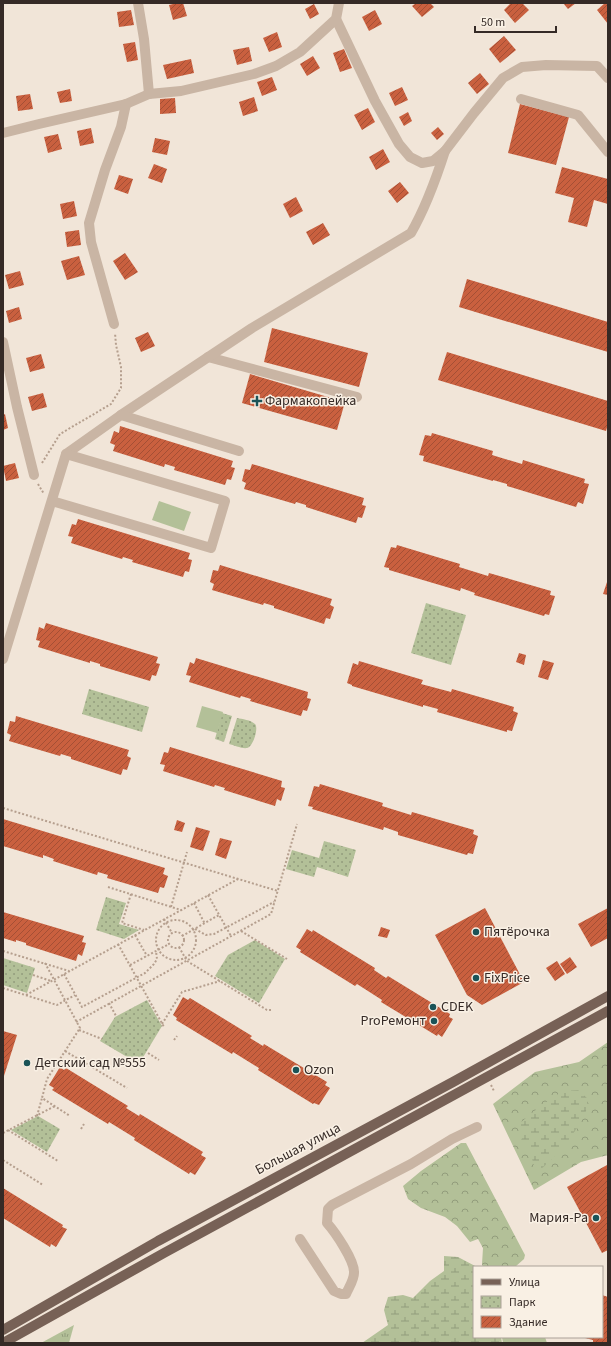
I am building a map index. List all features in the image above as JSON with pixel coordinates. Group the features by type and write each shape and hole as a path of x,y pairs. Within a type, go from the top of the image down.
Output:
{"main road":[{"name":"Большая улица","path":"3,1330 158,1241 453,1082 608,996"},
{"name":"Большая улица","path":"3,1343 171,1249 608,1011"}],"street":[{"path":"138,3 144,40 149,94"},
{"path":"3,133 126,104 149,94 181,91 254,74 276,66 300,52 336,19 340,3"},
{"path":"336,19 375,101 399,144 410,157 422,163 433,161 445,151 503,78 522,67 546,65 597,66 608,78"},
{"path":"521,99 578,115 608,152"},
{"path":"114,324 91,242 89,223 105,170 121,127 126,104"},
{"path":"3,659 66,454 121,415 252,328 411,234 421,216 433,188 445,151"},
{"path":"3,342 34,475"},
{"path":"208,357 357,397"},
{"path":"121,415 239,451"},
{"path":"52,501 211,548 215,535 225,501 66,454"},
{"path":"453,1082 459,1093"},
{"path":"300,1239 334,1290 341,1294 346,1294 354,1272 350,1258 327,1223 328,1209 332,1205 411,1164 452,1139 477,1127"}],"path":[{"path":"52,501 42,491 34,475 60,434 112,404 122,388 121,367 116,345 114,324"},
{"path":"3,808 278,891"},
{"path":"76,1022 271,914 298,824"},
{"path":"171,907 187,852"},
{"path":"26,995 238,879"},
{"path":"108,887 181,910"},
{"path":"131,894 122,923 144,930"},
{"path":"208,895 231,936"},
{"path":"64,974 82,1007 145,973 154,964 157,959 156,936 166,922 171,920 182,921 194,930 210,935 274,902"},
{"path":"194,903 205,924"},
{"path":"182,936 220,916"},
{"path":"164,919 172,933"},
{"path":"157,950 164,956 174,960 185,957 190,954 195,944 196,938 194,930"},
{"path":"241,930 287,959"},
{"path":"172,933 178,933 182,936"},
{"path":"172,933 168,938 169,943 173,947 179,947"},
{"path":"135,935 147,956"},
{"path":"179,947 183,941 182,936"},
{"path":"130,965 169,943"},
{"path":"118,944 164,1028"},
{"path":"179,947 187,961 267,1010 271,1010"},
{"path":"3,951 69,971"},
{"path":"36,1116 48,1079 80,1028 52,980 45,963"},
{"path":"33,976 52,980"},
{"path":"162,1024 182,992 220,981"},
{"path":"3,988 57,1004 75,995"},
{"path":"109,1003 116,1016"},
{"path":"79,1030 102,1039"},
{"path":"174,1040 177,1036"},
{"path":"65,1051 126,1088"},
{"path":"148,1053 159,1060"},
{"path":"42,1098 70,1116"},
{"path":"3,1133 55,1106"},
{"path":"81,1129 84,1124"},
{"path":"8,1130 58,1161"},
{"path":"3,1160 43,1185"}],"green space":[{"path":"159,501 191,512 184,531 152,520"},
{"path":"426,603 466,615 451,665 411,653"},
{"path":"89,689 149,707 142,732 82,714"},
{"path":"202,706 223,712 217,733 196,727"},
{"path":"222,713 232,716 224,742 215,739"},
{"path":"237,718 251,722 256,726 256,733 253,741 247,748 229,744"},
{"path":"324,841 356,850 348,877 317,867 314,877 286,869 292,850 319,858"},
{"path":"106,897 126,903 119,924 139,930 124,939 96,930"},
{"path":"255,940 285,959 259,1003 215,976 228,955"},
{"path":"3,958 35,968 27,993 3,985"},
{"path":"147,1000 162,1026 139,1064 100,1041 115,1017"},
{"path":"608,1042 608,1155 581,1162 534,1190 493,1104 535,1072 579,1062"},
{"path":"578,1090 588,1099 586,1111 579,1125 560,1150 541,1169 534,1166 530,1151 522,1140 520,1123 543,1104 563,1091"},
{"path":"38,1116 60,1129 47,1152 11,1130"},
{"path":"461,1143 466,1143 525,1255 524,1259 516,1266 483,1266 483,1248 478,1239 470,1242 457,1226 445,1217 421,1208 408,1199 403,1186 421,1171"},
{"path":"444,1256 458,1257 475,1266 473,1266 473,1338 501,1338 502,1343 362,1343 388,1325 384,1310 388,1297 403,1295 413,1298 430,1281 444,1271"},
{"path":"74,1325 69,1343 41,1343"},
{"path":"502,1338 545,1338 547,1343 503,1343"}],"building":[{"path":"183,3 187,16 173,20 169,5"},
{"path":"416,3 430,3 434,7 422,17 412,6"},
{"path":"511,3 522,3 529,10 515,23 504,10"},
{"path":"563,3 576,3 568,9"},
{"path":"605,3 608,3 608,24 597,10"},
{"path":"314,4 319,14 310,19 305,9"},
{"path":"131,10 134,25 119,27 117,12"},
{"path":"375,10 382,24 369,31 362,17"},
{"path":"277,32 282,47 269,52 263,38"},
{"path":"504,36 516,50 500,63 489,49"},
{"path":"135,42 138,60 127,62 123,44"},
{"path":"249,47 252,61 237,65 233,50"},
{"path":"344,49 352,68 340,72 333,53"},
{"path":"313,56 320,68 307,76 300,64"},
{"path":"191,59 194,73 167,79 163,65"},
{"path":"480,73 489,84 477,94 468,83"},
{"path":"272,77 277,90 262,96 257,82"},
{"path":"402,87 408,100 395,106 389,93"},
{"path":"70,89 72,101 60,103 57,92"},
{"path":"30,94 33,109 18,111 16,96"},
{"path":"254,97 258,111 243,116 239,102"},
{"path":"175,98 176,113 160,114 160,99"},
{"path":"520,104 569,117 556,165 508,153"},
{"path":"368,108 375,122 362,130 354,115"},
{"path":"408,112 412,121 404,126 399,117"},
{"path":"438,127 444,134 437,140 431,133"},
{"path":"91,128 94,143 80,146 77,131"},
{"path":"58,134 62,149 48,153 44,137"},
{"path":"155,138 170,141 167,155 152,152"},
{"path":"383,149 390,162 376,170 369,157"},
{"path":"154,164 167,169 162,183 148,178"},
{"path":"562,167 608,179 608,204 594,200 587,227 568,222 574,198 555,193"},
{"path":"119,175 133,179 128,194 114,189"},
{"path":"400,182 409,193 397,203 388,191"},
{"path":"296,197 303,211 290,218 283,204"},
{"path":"74,201 77,216 63,219 60,204"},
{"path":"323,223 330,235 313,245 306,232"},
{"path":"79,230 81,245 67,247 65,232"},
{"path":"125,253 138,272 125,280 113,261"},
{"path":"79,256 85,275 67,280 61,261"},
{"path":"20,271 24,285 9,289 5,275"},
{"path":"467,279 608,322 608,352 459,307"},
{"path":"19,307 22,319 9,323 6,311"},
{"path":"272,328 368,353 359,387 264,362"},
{"path":"148,332 155,346 141,352 135,338"},
{"path":"447,352 608,401 608,424 606,431 438,380"},
{"path":"41,354 45,368 30,372 26,358"},
{"path":"250,374 345,402 337,430 242,403"},
{"path":"43,393 47,407 32,411 28,397"},
{"path":"5,414 8,428 3,430 3,415"},
{"path":"120,426 233,461 231,467 235,468 231,480 227,479 225,485 174,470 175,467 165,464 164,467 113,451 115,445 110,443 114,431 119,433"},
{"path":"432,433 493,451 492,455 522,464 523,460 585,479 584,483 589,484 583,504 578,502 576,507 507,486 507,484 423,461 424,456 419,455 425,435 431,436"},
{"path":"15,463 19,478 6,481 3,466"},
{"path":"252,464 364,498 362,505 366,506 362,518 358,517 356,523 306,507 306,505 296,502 295,504 244,489 246,483 242,481 245,469 250,470"},
{"path":"78,519 190,553 188,559 192,560 189,572 185,571 183,577 132,562 133,560 123,557 122,559 71,543 73,537 68,536 72,524 76,525"},
{"path":"397,545 460,564 459,567 488,576 489,573 551,591 550,595 555,596 549,615 545,614 544,616 474,595 475,593 461,588 460,591 389,570 389,568 384,567 391,547 396,548"},
{"path":"220,565 332,599 330,605 334,607 330,619 326,618 324,624 274,608 274,606 264,603 263,605 212,590 214,584 210,582 213,570 218,571"},
{"path":"608,579 608,595 603,594"},
{"path":"46,623 158,657 156,663 160,664 156,676 152,675 150,681 100,666 100,664 90,661 90,663 38,647 40,641 36,640 39,627 44,629"},
{"path":"519,653 526,655 524,665 516,662"},
{"path":"196,658 308,692 307,698 311,699 307,711 303,710 301,716 250,701 251,699 241,696 240,698 189,682 191,676 186,675 190,662 194,664"},
{"path":"543,660 554,663 548,680 538,677"},
{"path":"359,661 423,680 421,684 451,692 452,689 514,707 513,711 518,713 512,731 507,730 507,732 437,712 438,709 423,705 423,707 352,686 347,683 353,663 358,665"},
{"path":"16,716 129,750 127,756 131,758 127,770 123,769 121,775 71,759 71,757 61,754 60,756 9,741 11,735 7,733 10,721 15,722"},
{"path":"170,747 282,781 281,787 285,788 281,801 277,799 275,806 224,790 225,788 215,785 214,787 163,771 165,765 160,764 164,752 168,753"},
{"path":"320,784 383,803 382,806 411,815 412,812 474,830 473,834 478,836 473,854 468,853 467,855 398,835 398,832 384,827 383,830 312,809 313,807 308,806 314,786 319,787"},
{"path":"3,819 165,868 163,874 168,876 164,888 160,887 158,893 107,878 108,875 98,872 97,875 53,861 54,859 43,855 43,858 3,846"},
{"path":"177,820 185,823 182,832 174,830"},
{"path":"196,827 210,831 203,851 190,847"},
{"path":"220,838 232,841 226,859 215,855"},
{"path":"485,908 524,982 482,1005 467,995 435,935"},
{"path":"608,908 608,938 591,947 578,924"},
{"path":"3,912 84,936 82,942 86,943 82,956 78,954 76,961 26,945 26,943 3,938"},
{"path":"381,927 390,930 387,938 378,936"},
{"path":"307,929 312,932 313,930 375,968 374,970 386,978 388,976 450,1014 449,1017 453,1019 442,1037 438,1034 437,1036 381,1002 382,1000 357,984 355,986 300,952 301,950 296,947"},
{"path":"570,957 577,967 567,974 560,964"},
{"path":"557,961 565,974 555,981 546,968"},
{"path":"183,997 188,1000 190,998 252,1036 250,1038 263,1046 264,1044 327,1082 325,1085 330,1088 319,1105 313,1104 258,1070 259,1068 233,1052 232,1054 176,1020 177,1018 173,1015"},
{"path":"3,1031 17,1035 3,1079"},
{"path":"60,1067 64,1070 66,1068 128,1106 126,1108 139,1116 140,1114 203,1152 201,1155 206,1158 195,1175 190,1172 189,1174 134,1140 135,1138 109,1122 108,1124 52,1090 54,1088 49,1085"},
{"name":"Мария-Ра","path":"607,1165 608,1250 602,1253 567,1187"},
{"path":"3,1188 63,1225 62,1227 67,1229 56,1247 51,1244 50,1247 3,1218"},
{"path":"603,1295 608,1297 608,1343 597,1343 593,1342 593,1340 585,1338 603,1338"}],"place":[{"name":"Фармакопейка","path":"257,401"},
{"name":"Пятёрочка","path":"476,932"},
{"name":"FixPrice","path":"476,978"},
{"name":"CDEK","path":"433,1007"},
{"name":"ProРемонт","path":"434,1021"},
{"name":"Детский сад №555","path":"27,1063"},
{"name":"Ozon","path":"296,1070"},
{"name":"Мария-Ра","path":"596,1218"}]}
